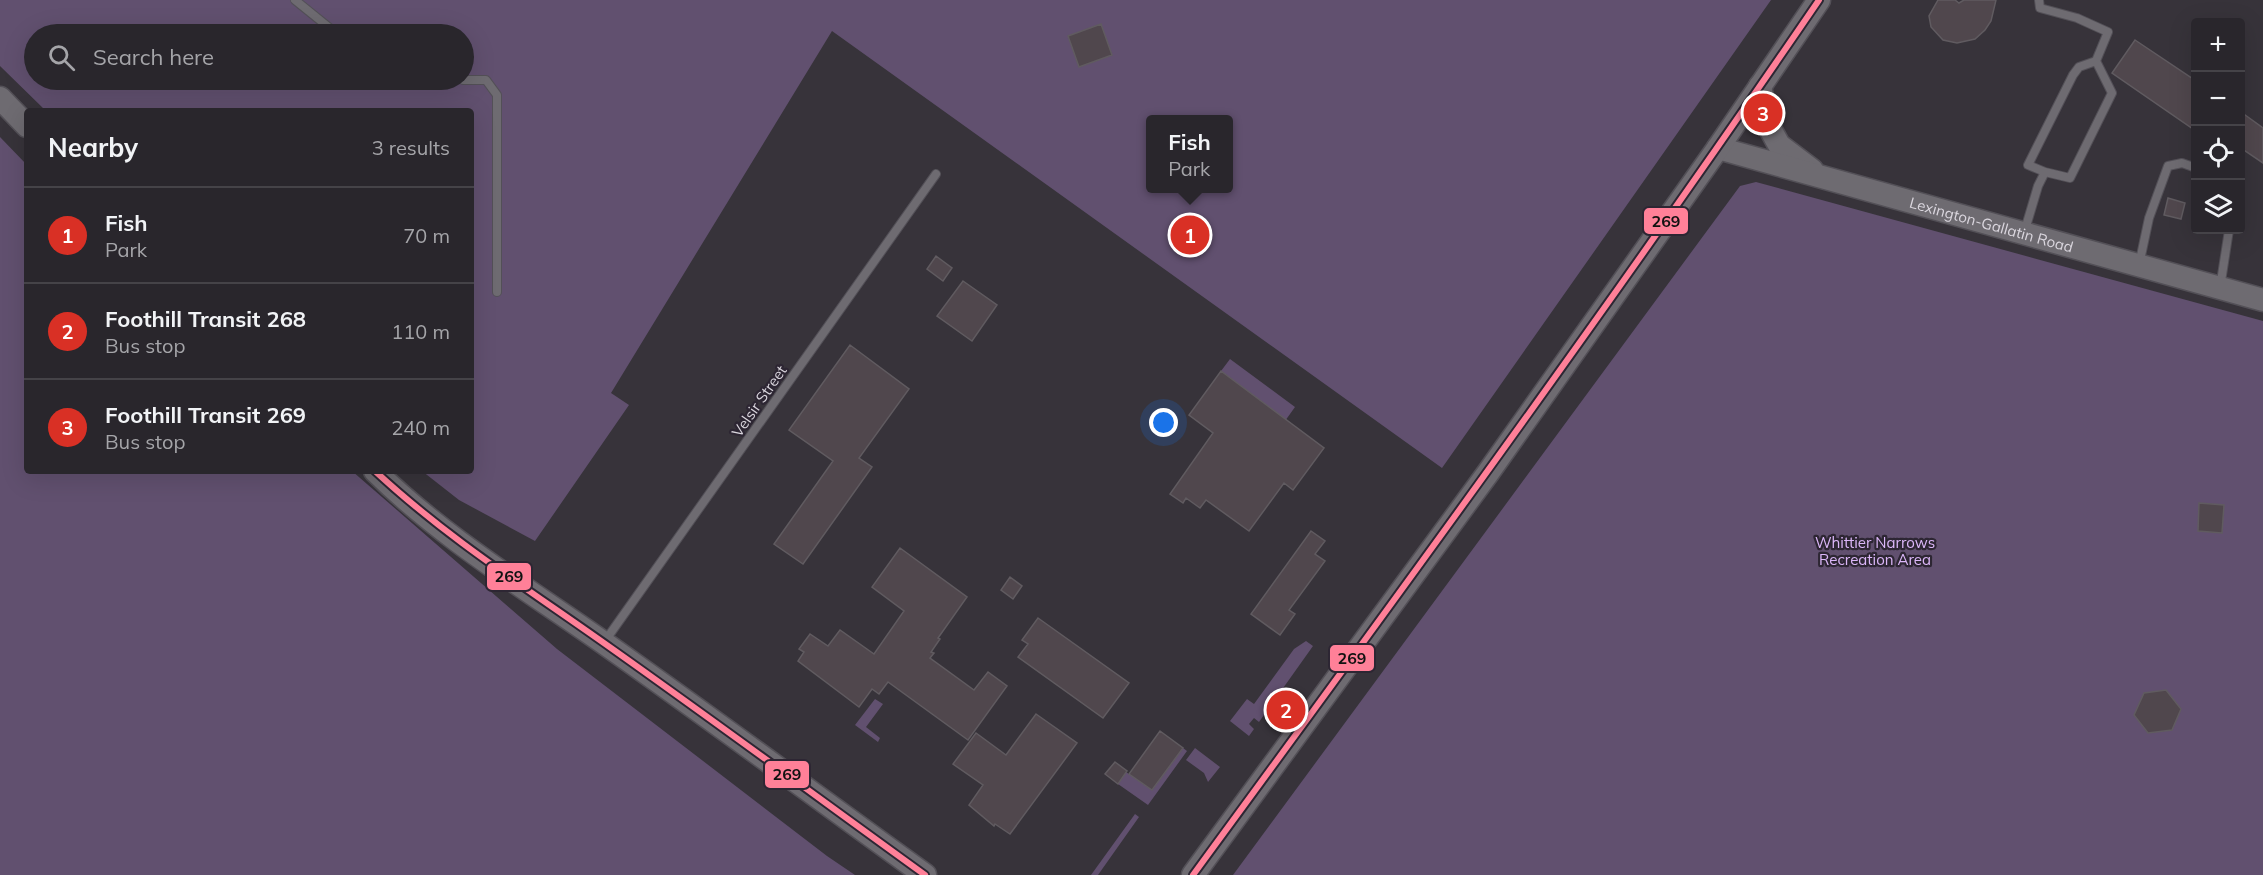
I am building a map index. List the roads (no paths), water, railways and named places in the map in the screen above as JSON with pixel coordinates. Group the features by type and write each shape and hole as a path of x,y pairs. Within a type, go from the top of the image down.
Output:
{"main road":[{"path":"1193,875 1481,483 1718,148 1819,0"},
{"path":"1760,86 1767,123 1779,145 1820,177"},
{"path":"0,99 24,123"},
{"name":"Lexington-Gallatin Road","path":"1718,148 2263,300"},
{"path":"378,474 451,536 604,643 925,875"}],"lane":[{"path":"296,0 325,24"},
{"path":"2039,0 2040,8 2077,18 2108,32 2096,61 2079,67 2073,75 2028,165 2044,172 2070,178 2112,93 2096,61"},
{"path":"474,80 486,80 497,95 497,292"},
{"path":"2139,266 2149,218 2168,166 2182,163 2191,166"},
{"path":"2024,234 2044,172"},
{"name":"Velsir Street","path":"604,643 936,174"},
{"path":"2220,289 2228,234"}],"place":[{"name":"Foothill Transit 269","path":"1763,113"},
{"name":"Fish","path":"1190,235"},
{"name":"Foothill Transit 268","path":"1286,710"}],"park label":[{"name":"Whittier Narrows Recreation Area","path":"1875,550"}]}
